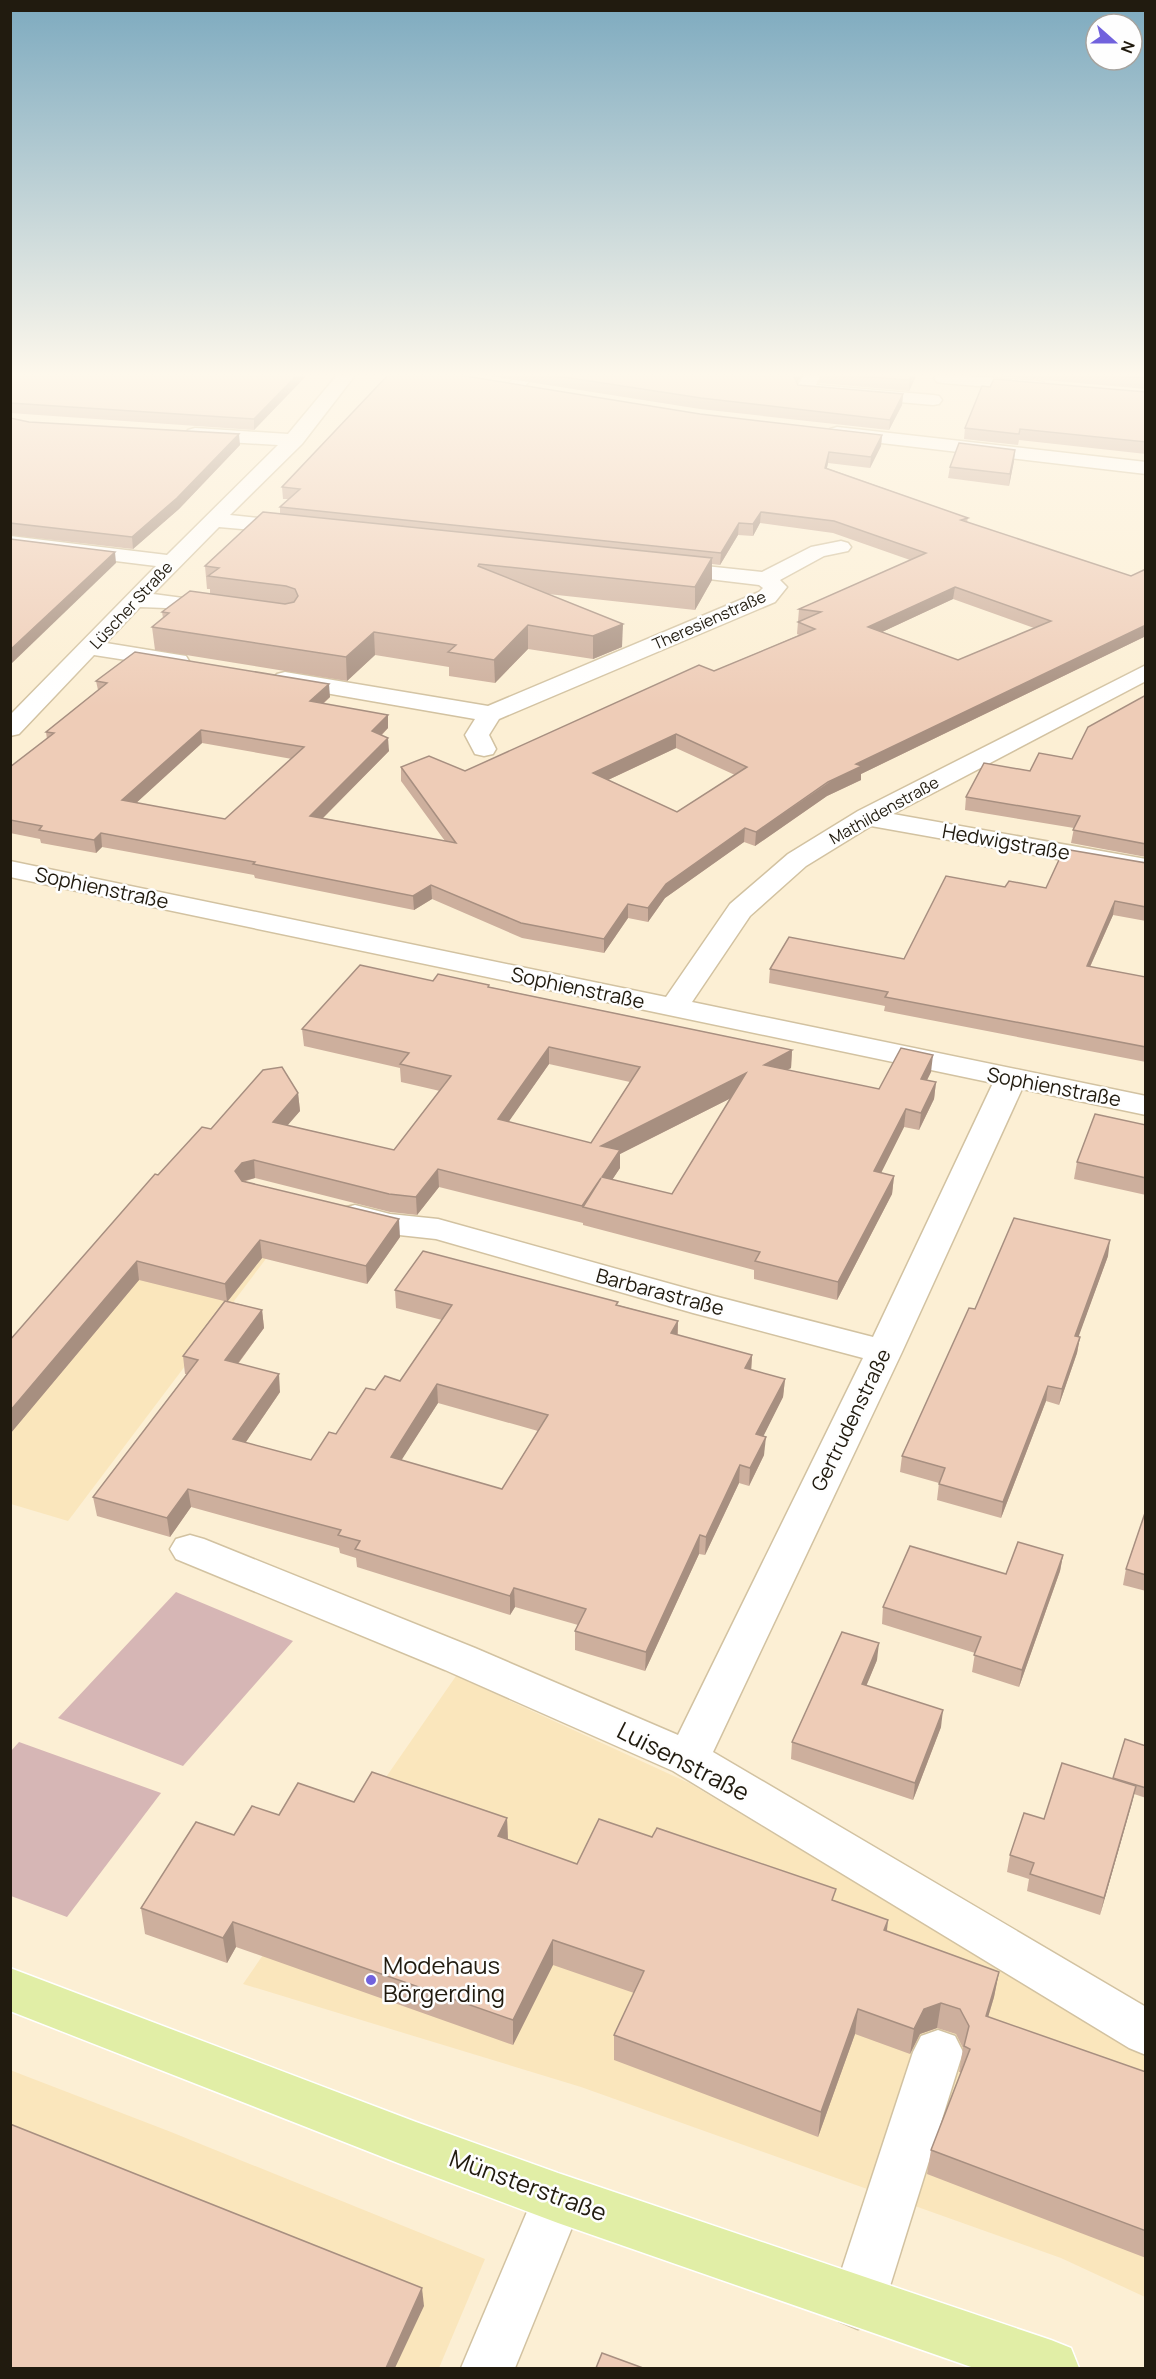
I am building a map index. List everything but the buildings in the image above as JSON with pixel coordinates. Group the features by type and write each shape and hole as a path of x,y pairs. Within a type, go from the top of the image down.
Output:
{"main road":[{"name":"Münsterstraße","path":"10,1989 416,2146 558,2198 1051,2368"}],"street":[{"name":"Lüscher Straße","path":"10,729 249,485"},
{"path":"214,519 319,531"},
{"path":"10,542 172,562"},
{"path":"765,579 818,551 841,547"},
{"name":"Theresienstraße","path":"490,714 768,597 776,587 765,579 648,566"},
{"path":"136,600 166,601 243,612"},
{"path":"91,648 196,664"},
{"name":"Mathildenstraße","path":"673,1008 740,910 797,860 867,817 1146,672"},
{"path":"263,676 490,714 477,735 484,749"},
{"name":"Hedwigstraße","path":"867,817 1146,867"},
{"name":"Sophienstraße","path":"10,869 1146,1106"},
{"name":"Gertrudenstraße","path":"688,1759 884,1352 1011,1078"},
{"name":"Barbarastraße","path":"323,1207 390,1224 438,1229 705,1305 884,1352"},
{"name":"Luisenstraße","path":"190,1549 460,1659 688,1759 1146,2033"},
{"path":"858,2302 938,2052"},
{"path":"488,2368 558,2198"}],"shaded area":[{"path":"155,1174 302,1211 68,1521 11,1504 11,1345"},
{"path":"176,1592 293,1641 183,1766 58,1718"},
{"path":"456,1676 689,1783 1145,2057 1145,2297 1061,2258 581,2087 243,1984"},
{"path":"19,1742 161,1793 67,1917 11,1896 11,1751"},
{"path":"10,2070 171,2132 485,2259 439,2368 11,2368"}],"place":[{"name":"Modehaus Börgerding","path":"371,1980"}]}
